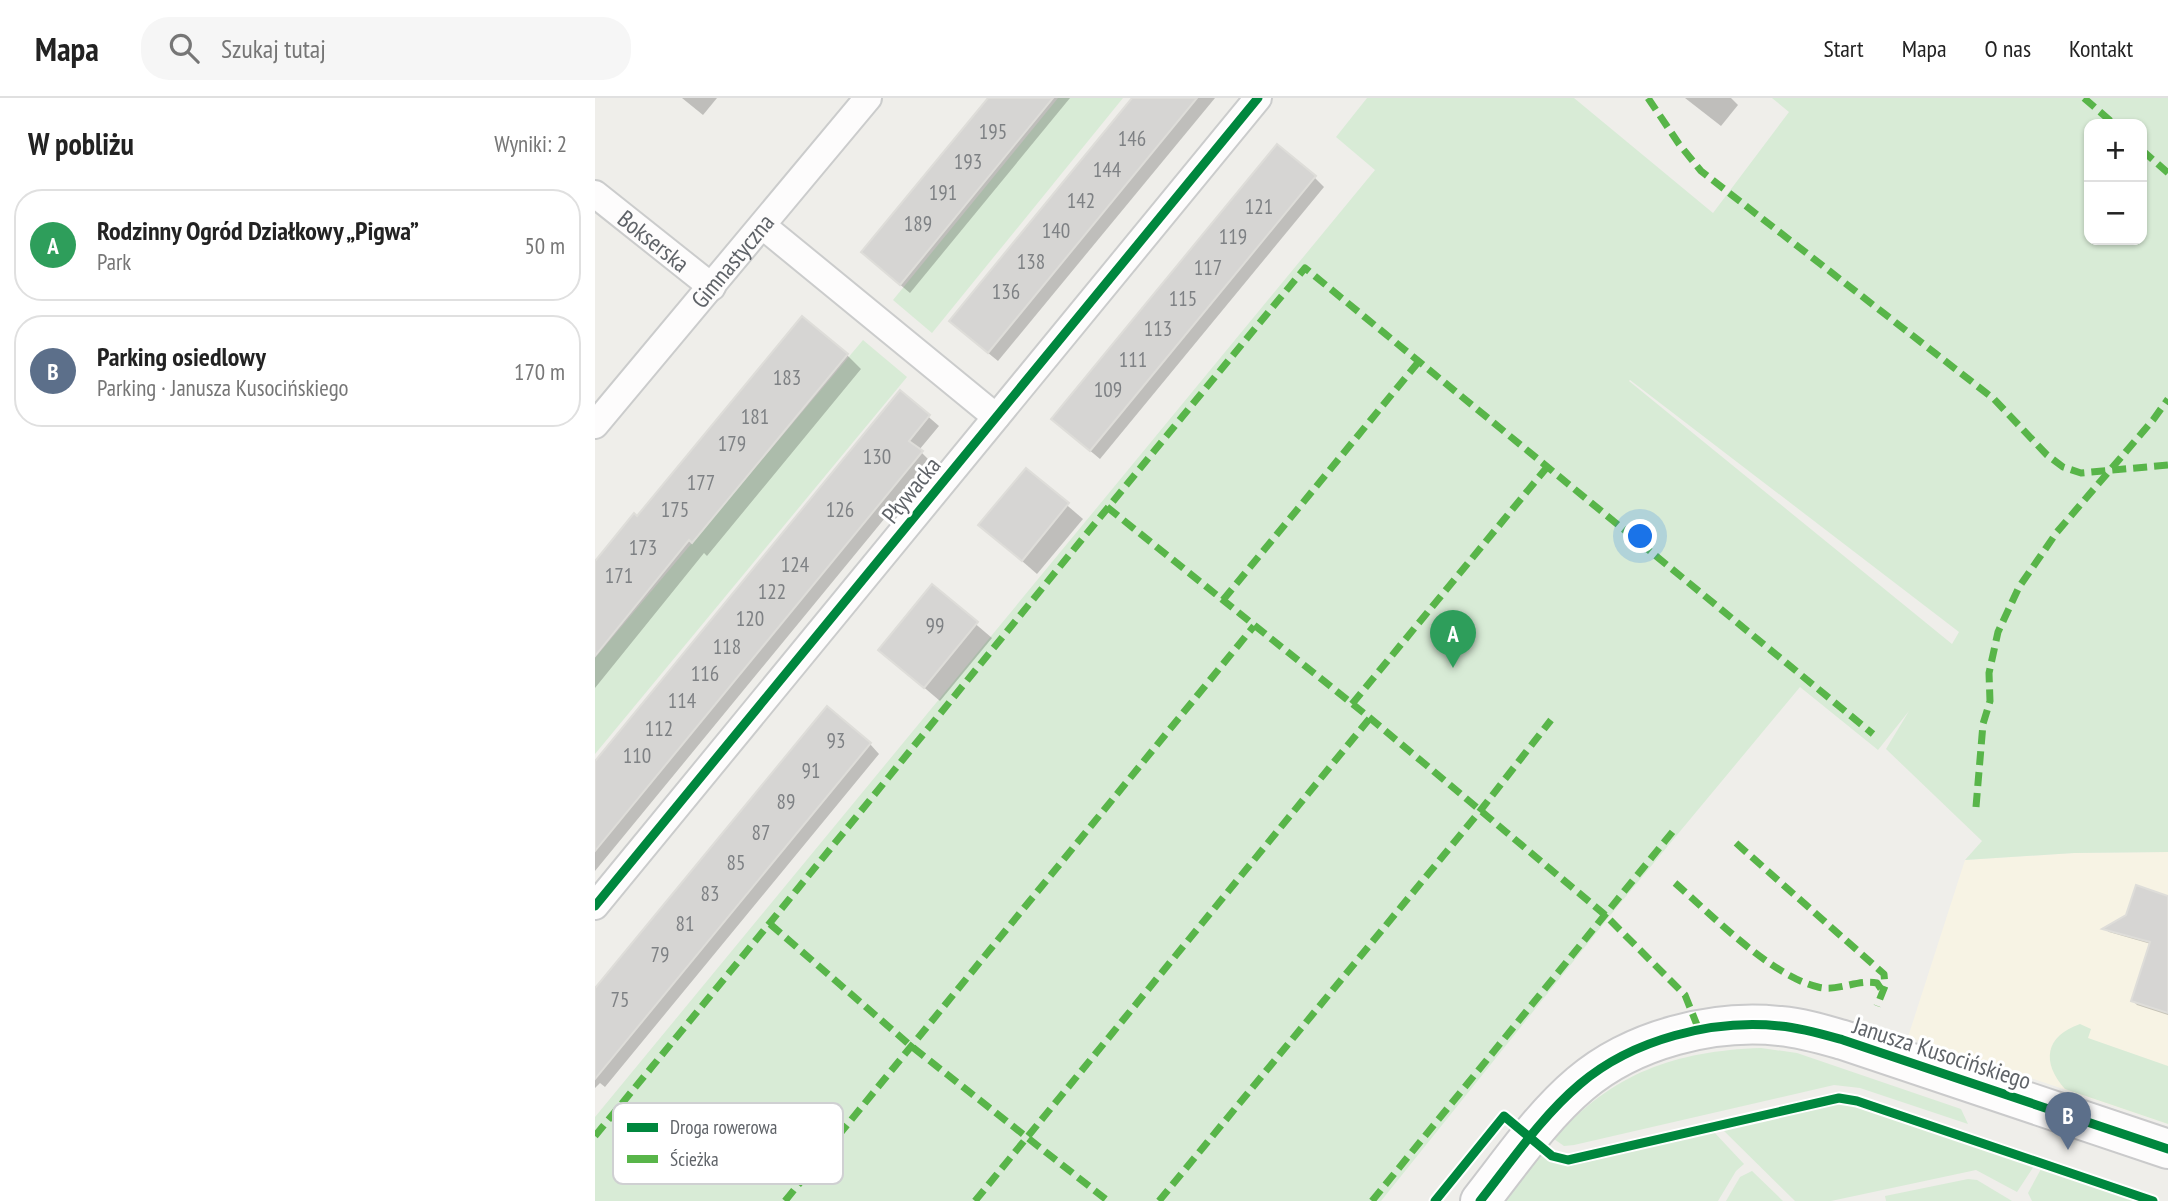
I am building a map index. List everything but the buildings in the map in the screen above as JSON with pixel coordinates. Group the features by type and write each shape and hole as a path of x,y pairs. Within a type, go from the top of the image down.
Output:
{"street":[{"name":"Gimnastyczna","path":"595,425 869,98"},
{"name":"Pływacka","path":"595,906 1258,98"},
{"name":"Bokserska","path":"595,194 712,287"},
{"path":"762,226 996,417"},
{"name":"Janusza Kusocińskiego","path":"1480,1201 1536,1131 1589,1077 1614,1061 1645,1047 1699,1030 1752,1024 1804,1030 1870,1048 2168,1149"}],"shaded area":[{"path":"2168,852 2168,1124 1908,1037 1965,860 2074,853"}],"green space":[{"path":"1058,98 1123,98 932,333 893,300"},
{"path":"1367,98 1574,98 1713,213 1789,112 1772,98 2168,98 2168,852 2074,853 1965,860 1982,841 1886,749 1909,711 1878,750 1800,687 1613,912 1381,1201 595,1201 595,1117 1375,170 1336,137","holes":["1629,381 1959,632 1952,644"]},
{"path":"863,340 907,377 595,754 595,658"},
{"path":"2080,1024 2091,1029 2088,1038 2168,1066 2168,1124 2065,1089 2052,1069 2050,1051 2060,1035"},
{"path":"1761,1048 1797,1053 1961,1109 1968,1124 1860,1088 1834,1085 1574,1145 1564,1146 1554,1139 1599,1097 1647,1070 1701,1054"},
{"path":"1838,1103 1856,1106 2034,1166 2017,1192 1976,1170 1831,1201 1795,1201 1722,1129"},
{"path":"1713,1131 1744,1164 1736,1171 1718,1201 1505,1201 1506,1193 1541,1154 1556,1163 1577,1163"},
{"path":"2041,1169 2137,1201 2032,1201 2028,1193"},
{"path":"1752,1171 1783,1201 1726,1201 1740,1177"},
{"path":"1968,1179 1977,1180 2012,1201 1886,1201 1885,1196"}],"marked path":[{"path":"1648,98 1701,171 1994,399 2047,455 2063,467 2081,473 2168,465"},
{"path":"2084,98 2108,119"},
{"path":"2147,154 2168,173"},
{"path":"622,1103 1305,268 1873,734"},
{"path":"1223,600 1420,360"},
{"path":"1976,807 1983,724 1990,701 1989,673 1998,632 2019,587 2057,532 2168,399"},
{"path":"1352,704 1548,466"},
{"path":"1107,507 1370,718 1604,914 1685,995 1699,1030"},
{"path":"843,1130 1254,626"},
{"path":"975,1201 1370,718"},
{"path":"1159,1201 1480,811 1551,720"},
{"path":"1372,1201 1674,830"},
{"path":"1736,843 1884,974 1885,986 1877,1006"},
{"path":"1675,883 1762,958 1800,981 1825,988 1870,982 1877,983 1883,992"},
{"path":"770,924 911,1046 1108,1201"},
{"path":"595,1136 613,1114"},
{"path":"785,1201 799,1184"}],"cycle path":[{"path":"595,906 1258,98"},
{"path":"1480,1201 1552,1111 1601,1068 1649,1044 1701,1029 1728,1026 1780,1026 1843,1040 2168,1149"},
{"path":"1435,1201 1504,1116 1552,1156 1568,1160 1839,1098 1857,1101 2153,1201"}],"place":[{"name":"Rodzinny Ogród Działkowy „Pigwa”","path":"1453,668"},
{"name":"Parking osiedlowy","path":"2068,1150"}]}
